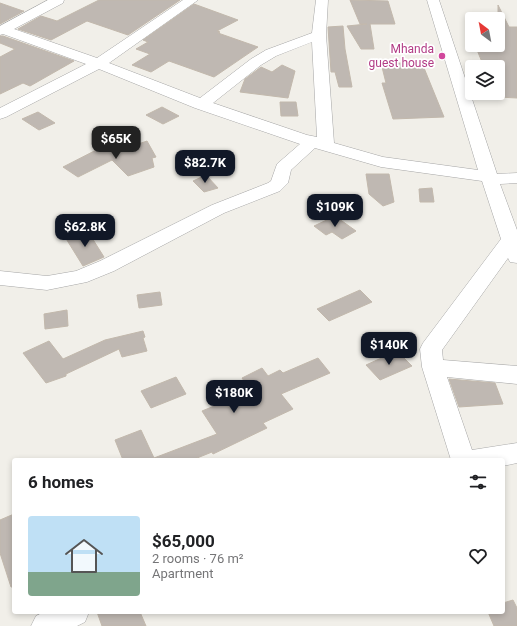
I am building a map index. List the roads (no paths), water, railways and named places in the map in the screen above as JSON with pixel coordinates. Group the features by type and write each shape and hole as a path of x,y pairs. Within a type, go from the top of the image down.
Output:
{"street":[{"path":"2,30 58,0"},
{"path":"0,114 98,64 192,0"},
{"path":"319,143 319,35 322,0"},
{"path":"433,0 514,248 431,349 433,367 462,458"},
{"path":"2,30 98,64 245,121 381,162 490,178 517,178"},
{"path":"201,105 256,62 271,54 319,35"},
{"path":"0,278 46,283 80,277 107,266 218,209 274,188 279,183 284,168 319,143"},
{"path":"433,367 517,375"},
{"path":"486,458 517,453"},
{"path":"46,626 71,614"}],"place":[{"name":"Mhanda guest house","path":"442,56"}]}
